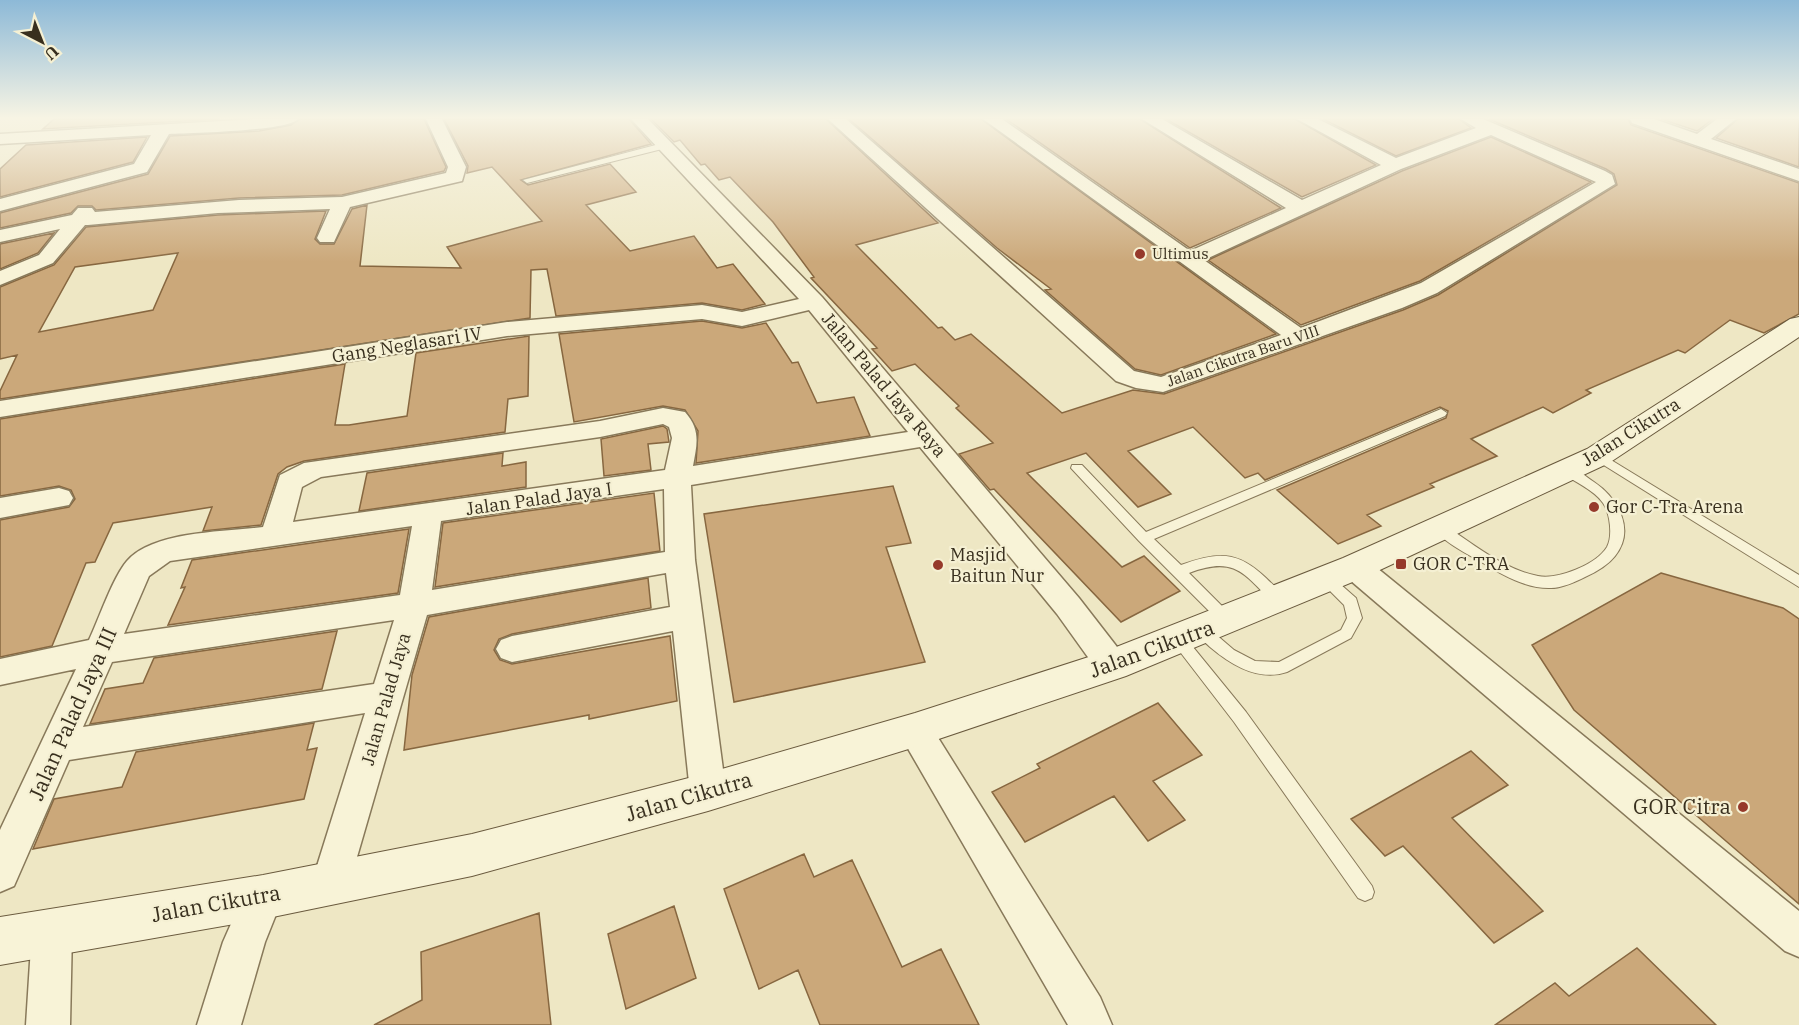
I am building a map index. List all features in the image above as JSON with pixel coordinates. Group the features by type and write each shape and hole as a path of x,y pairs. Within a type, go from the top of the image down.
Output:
{"main road":[{"name":"Jalan Cikutra","path":"0,941 263,897 472,855 708,792 915,730 1112,665 1340,574 1583,463 1799,325"}],"street":[{"path":"0,205 142,167"},
{"path":"0,236 50,223 82,218 253,204 342,203 454,177 457,167"},
{"name":"Jalan Palad Jaya Raya","path":"687,167 814,302 1068,606 1112,665"},
{"name":"Jalan Cikutra Baru VIII","path":"890,167 1125,376 1136,381 1163,385 1394,303 1429,288 1606,184 1605,179 1579,167"},
{"path":"1060,167 1298,337"},
{"path":"1231,167 1299,207"},
{"path":"1190,259 1391,167"},
{"path":"1776,167 1799,175"},
{"path":"0,279 46,259 82,218 93,192 94,180"},
{"path":"327,238 342,203"},
{"name":"Gang Neglasari IV","path":"0,409 507,329 702,312 730,319 742,319 814,302"},
{"path":"275,535 290,482 314,469 600,429 663,416 676,418 682,425 685,438 678,478 680,560 708,792"},
{"name":"Jalan Palad Jaya I","path":"150,558 164,551 678,478 927,437"},
{"path":"0,508 59,498"},
{"name":"Jalan Palad Jaya","path":"332,882 414,605 428,513"},
{"name":"Jalan Palad Jaya III","path":"0,873 103,650 137,570 150,558"},
{"path":"0,672 103,650 414,605 680,560"},
{"path":"1340,574 1799,937"},
{"path":"512,649 688,616"},
{"path":"59,746 387,696"},
{"path":"915,730 1085,1012 1090,1025"},
{"path":"219,1025 244,942 263,897"},
{"path":"48,1025 52,931"}],"lane":[{"path":"527,180 580,167"},
{"path":"1144,538 1441,413"},
{"path":"1441,529 1479,554 1527,579 1552,583 1586,571 1611,552 1618,529 1608,501 1583,463"},
{"path":"1583,463 1799,582"},
{"path":"1077,468 1178,572 1240,717 1365,892"},
{"path":"1178,572 1206,560 1226,558 1239,562 1253,573 1278,599"},
{"path":"1202,630 1229,654 1253,667 1281,668 1346,634 1354,618 1351,602 1340,574"}],"building":[{"path":"2,167 115,167 0,197 0,169"},
{"path":"152,167 446,167 444,171 342,195 239,198 96,210 92,206 78,206 71,213 0,228 0,213 148,174"},
{"path":"468,167 569,167 521,180 528,185 599,167 613,167 636,192 586,205 630,251 694,236 717,268 733,264 765,304 742,310 702,303 556,316 547,269 531,270 530,318 0,399 0,391 17,355 0,359 0,287 54,265 86,227 218,215 326,211 315,239 320,244 334,244 352,209 367,205 360,266 461,268 447,247 542,221 492,167 467,173","holes":["178,253 153,310 39,332 75,267"]},
{"path":"707,167 878,167 938,223 856,245 938,328 942,327 955,340 971,334 1062,413 1133,390 1164,394 1403,310 1438,295 1617,185 1614,174 1601,167 1752,167 1799,183 1799,314 1764,333 1730,320 1685,353 1678,350 1586,390 1591,393 1553,413 1543,407 1471,439 1497,456 1430,484 1434,487 1367,515 1381,526 1338,544 1277,490 1446,418 1448,411 1440,407 1265,480 1258,473 1245,478 1193,427 1128,451 1171,494 1138,507 1086,453 1027,473 1122,567 1144,556 1180,591 1121,622 994,489 990,490 959,454 993,443 956,408 959,406 915,364 892,371 872,349 877,348 811,278 814,277 773,222 730,177 719,180"},
{"path":"904,167 1047,167 1276,334 1161,375 1135,369 1045,290 1051,289 997,248"},
{"path":"1074,167 1216,167 1281,208 1190,248"},
{"path":"1249,167 1372,167 1302,197"},
{"path":"1413,167 1557,167 1591,182 1420,281 1301,325 1208,260"},
{"path":"54,233 38,253 0,269 0,244"},
{"path":"702,321 742,328 766,323 792,363 798,362 817,403 854,397 870,436 696,463 698,431 685,410 663,406 574,422 559,334"},
{"path":"529,336 528,396 508,399 505,432 304,461 287,467 278,474 261,525 203,531 212,507 113,523 95,562 86,563 52,646 0,657 0,520 69,507 75,499 71,490 59,486 0,496 0,419 345,364 335,425 407,416 416,353"},
{"path":"663,426 667,429 669,442 648,444 651,470 604,476 601,439"},
{"path":"503,453 502,466 526,462 526,487 359,511 367,473"},
{"path":"893,486 911,543 886,547 925,662 734,702 704,514"},
{"path":"654,493 660,551 435,587 443,523"},
{"path":"409,529 398,593 168,625 185,587 181,588 192,560"},
{"name":"GOR Citra","path":"1661,573 1783,608 1799,619 1799,904 1574,710 1532,645"},
{"path":"648,578 651,608 512,634 499,639 494,650 500,660 512,664 670,636 677,701 589,719 589,715 404,750 412,675 429,617"},
{"path":"337,631 322,689 90,724 105,689 143,683 154,658"},
{"path":"1158,703 1202,755 1153,781 1185,820 1148,841 1114,796 1025,842 992,792 1040,768 1037,764"},
{"path":"314,723 307,750 317,748 304,799 33,849 54,799 122,787 136,752"},
{"path":"1471,751 1508,785 1452,818 1543,911 1494,943 1403,846 1385,856 1351,819"},
{"path":"804,854 814,877 852,860 902,967 941,949 979,1025 820,1025 798,970 759,989 724,889"},
{"path":"674,906 696,978 626,1009 608,934"},
{"path":"539,913 551,1025 374,1025 422,1000 421,952"},
{"path":"1637,948 1716,1025 1495,1025 1555,983 1569,996"}],"place":[{"name":"Ultimus","path":"1140,254"},
{"name":"Gor C-Tra Arena","path":"1594,507"},
{"name":"GOR C-TRA","path":"1401,564"},
{"name":"Masjid Baitun Nur","path":"938,565"},
{"name":"GOR Citra","path":"1743,807"}]}
